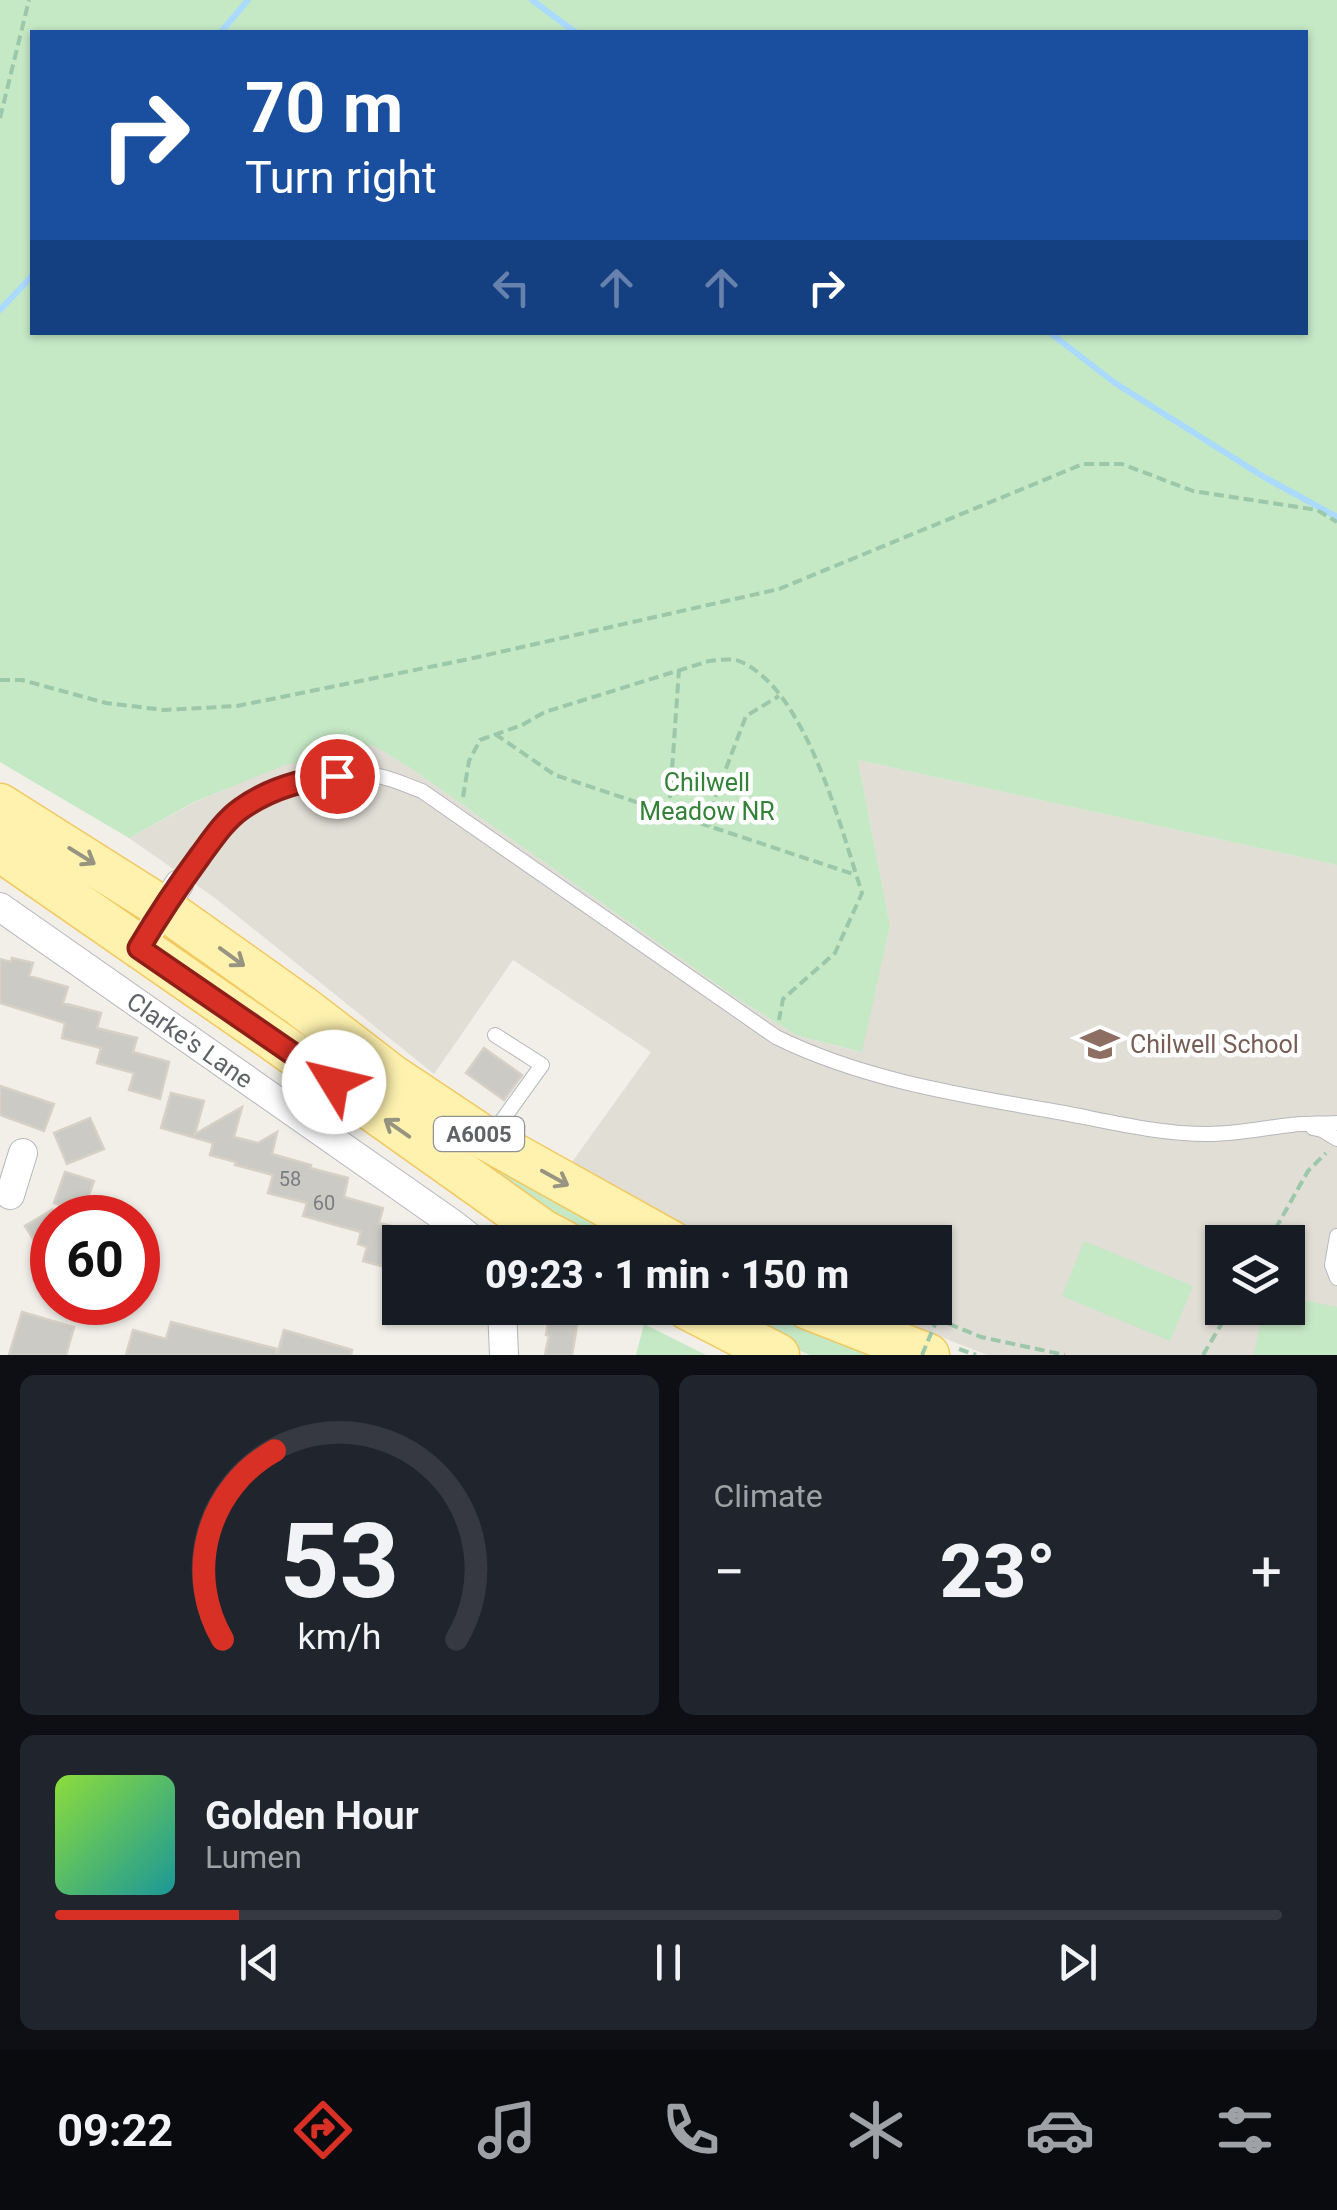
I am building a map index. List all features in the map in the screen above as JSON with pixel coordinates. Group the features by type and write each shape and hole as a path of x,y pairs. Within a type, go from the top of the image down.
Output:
{"main road":[{"name":"A6005","path":"0,805 171,896 300,1006 392,1076 488,1140 640,1225"},
{"name":"A6005","path":"0,850 533,1225"},
{"path":"720,1325 775,1354"},
{"path":"867,1325 925,1341"}],"street":[{"path":"139,948 171,896"},
{"name":"Clarke's Lane","path":"0,907 454,1225"},
{"path":"503,1325 504,1355"}],"lane":[{"path":"171,896 220,829 241,809 284,787 316,778 374,775 422,791 776,1037 806,1052 968,1096 1130,1126 1204,1134 1337,1123"},
{"path":"488,1140 542,1065 495,1035"},
{"path":"1293,1125 1322,1130 1332,1146"},
{"path":"1337,1236 1332,1265 1337,1278"}],"path":[{"path":"0,118 29,0"},
{"path":"0,680 22,680 106,703 164,710 237,706 779,589 1083,464 1097,462 1122,464 1192,491 1316,510 1337,522"},
{"path":"454,814 465,793 469,761 480,740 546,712 709,661 736,659 768,678 798,724 828,789 862,894 834,953 782,999 776,1037"},
{"path":"669,813 679,670"},
{"path":"709,826 714,800 746,716 780,696"},
{"path":"495,734 554,775 856,875"},
{"path":"1278,1225 1308,1171 1332,1146"},
{"path":"1203,1355 1221,1325"},
{"path":"925,1341 982,1336 1065,1355"}],"shaded area":[{"name":"Chilwell School","path":"373,745 738,999 798,1036 861,1052 890,926 858,760 1337,865 1337,1355 987,1355 911,1325 952,1325 952,1225 685,1225 661,1214 572,1162 651,1052 513,960 434,1074 215,898 129,838 195,802 285,764"}],"green space":[{"name":"Chilwell Meadow NR","path":"0,0 1337,0 1337,865 858,760 890,926 862,1052 798,1036 738,999 373,745 285,765 194,802 129,838 0,762"},
{"path":"190,949 617,1225 556,1225 332,1060"},
{"path":"1084,1241 1193,1286 1170,1341 1062,1296"},
{"path":"1305,1300 1337,1307 1337,1355 1254,1355 1260,1325 1305,1325"},
{"path":"646,1325 706,1355 636,1355"},
{"path":"740,1325 814,1325 894,1355 810,1355"}],"building":[{"path":"12,958 33,963 29,976 68,987 63,1003 101,1013 97,1028 137,1038 133,1052 169,1062 160,1099 129,1090 134,1073 97,1063 101,1048 62,1038 65,1023 0,1003 0,959 11,962"},
{"path":"484,1048 522,1075 504,1100 466,1073"},
{"path":"0,1086 54,1104 44,1131 0,1115"},
{"path":"171,1093 204,1101 195,1134 242,1107 234,1137 258,1143 277,1132 272,1154 348,1178 344,1197 383,1208 379,1223 387,1225 382,1225 382,1266 363,1261 367,1247 358,1244 361,1232 303,1216 307,1203 268,1193 273,1175 210,1155 213,1143 161,1128"},
{"path":"90,1118 104,1149 67,1164 54,1133"},
{"path":"65,1172 94,1181 89,1195 57,1195"},
{"path":"22,1312 30,1314 30,1325 74,1327 66,1355 9,1355"},
{"path":"171,1322 277,1349 276,1355 126,1355 133,1330 166,1339"},
{"path":"548,1325 577,1325 572,1355 545,1355 549,1336"},
{"path":"284,1330 352,1350 351,1355 277,1355"}],"waterway":[{"path":"223,30 248,0"},
{"path":"532,0 572,30"},
{"path":"0,310 30,278"},
{"path":"1053,335 1115,383 1264,477 1337,517"}],"place":[{"name":"Chilwell School","path":"1100,1044"}],"route":[{"path":"334,1082 139,948 220,829 241,809 284,787 337,776"}]}
